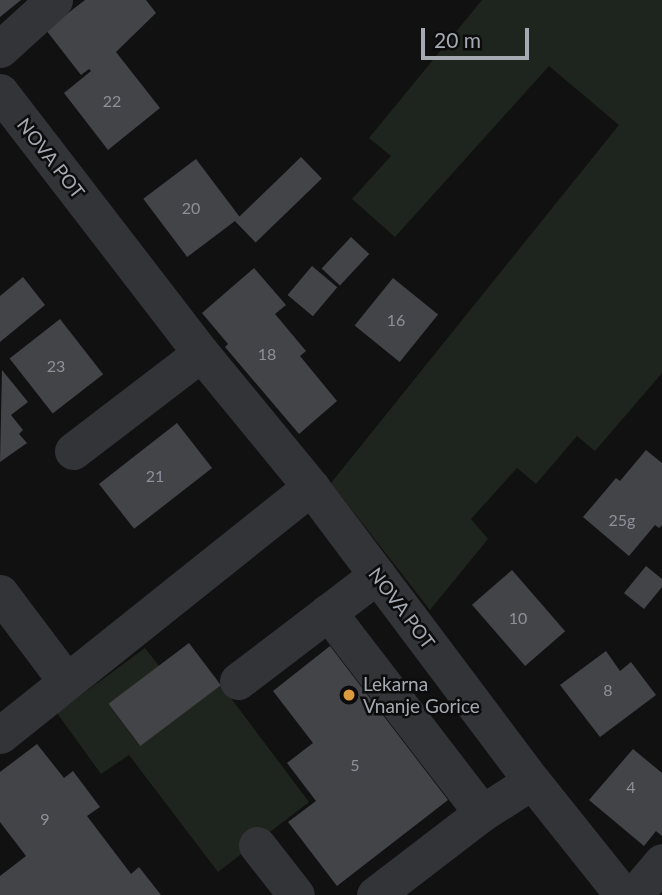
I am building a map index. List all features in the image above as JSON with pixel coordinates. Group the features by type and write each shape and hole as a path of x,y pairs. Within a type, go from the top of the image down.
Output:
{"street":[{"path":"0,49 54,0"},
{"name":"NOVA POT","path":"0,92 201,353 311,487 532,780 623,895"},
{"path":"73,451 201,353"},
{"path":"0,735 311,487"},
{"path":"238,681 377,575"},
{"path":"0,593 66,681"},
{"path":"328,612 482,813"},
{"path":"375,895 482,813 532,780"},
{"path":"257,845 296,895"},
{"path":"634,895 662,862"}],"shaded area":[{"path":"482,0 662,0 662,373 595,451 577,436 536,484 517,468 471,519 488,539 430,610 331,483 619,125 549,66 395,237 352,199 391,156 369,138"},
{"path":"145,648 159,666 108,704 139,745 221,685 309,802 218,872 129,755 101,774 57,713"}],"building":[{"path":"0,0 21,0 0,17"},
{"path":"85,0 146,0 156,13 116,52 160,108 108,150 64,93 91,71 89,69 81,75 46,30"},
{"path":"301,157 322,179 256,242 235,221"},
{"path":"196,159 240,217 187,257 143,199"},
{"path":"351,237 369,254 340,285 322,268"},
{"path":"312,266 337,287 313,316 288,295"},
{"path":"254,268 286,305 275,314 306,351 300,356 337,401 299,434 225,347 228,344 202,313"},
{"path":"23,277 45,305 0,342 0,296"},
{"path":"393,278 438,315 400,362 355,325"},
{"path":"60,319 103,374 53,414 10,358"},
{"path":"2,370 28,402 11,415 23,430 19,434 27,443 0,462"},
{"path":"177,423 212,468 134,529 99,484"},
{"path":"646,450 662,463 662,525 659,528 655,525 629,556 583,517 616,478 620,481"},
{"path":"646,566 662,579 662,587 644,609 624,593"},
{"path":"512,570 565,631 525,666 472,605"},
{"path":"189,643 221,685 140,746 108,704"},
{"path":"330,646 448,800 337,886 288,822 316,801 287,763 313,743 273,691"},
{"path":"606,651 620,671 631,662 656,695 600,737 560,685"},
{"path":"37,744 64,778 73,771 100,807 87,816 131,874 139,867 161,895 0,895 0,876 26,856 0,822 0,772"},
{"path":"633,749 662,773 662,836 656,831 644,846 589,800"}],"place":[{"name":"Lekarna Vnanje Gorice","path":"349,695"}]}
